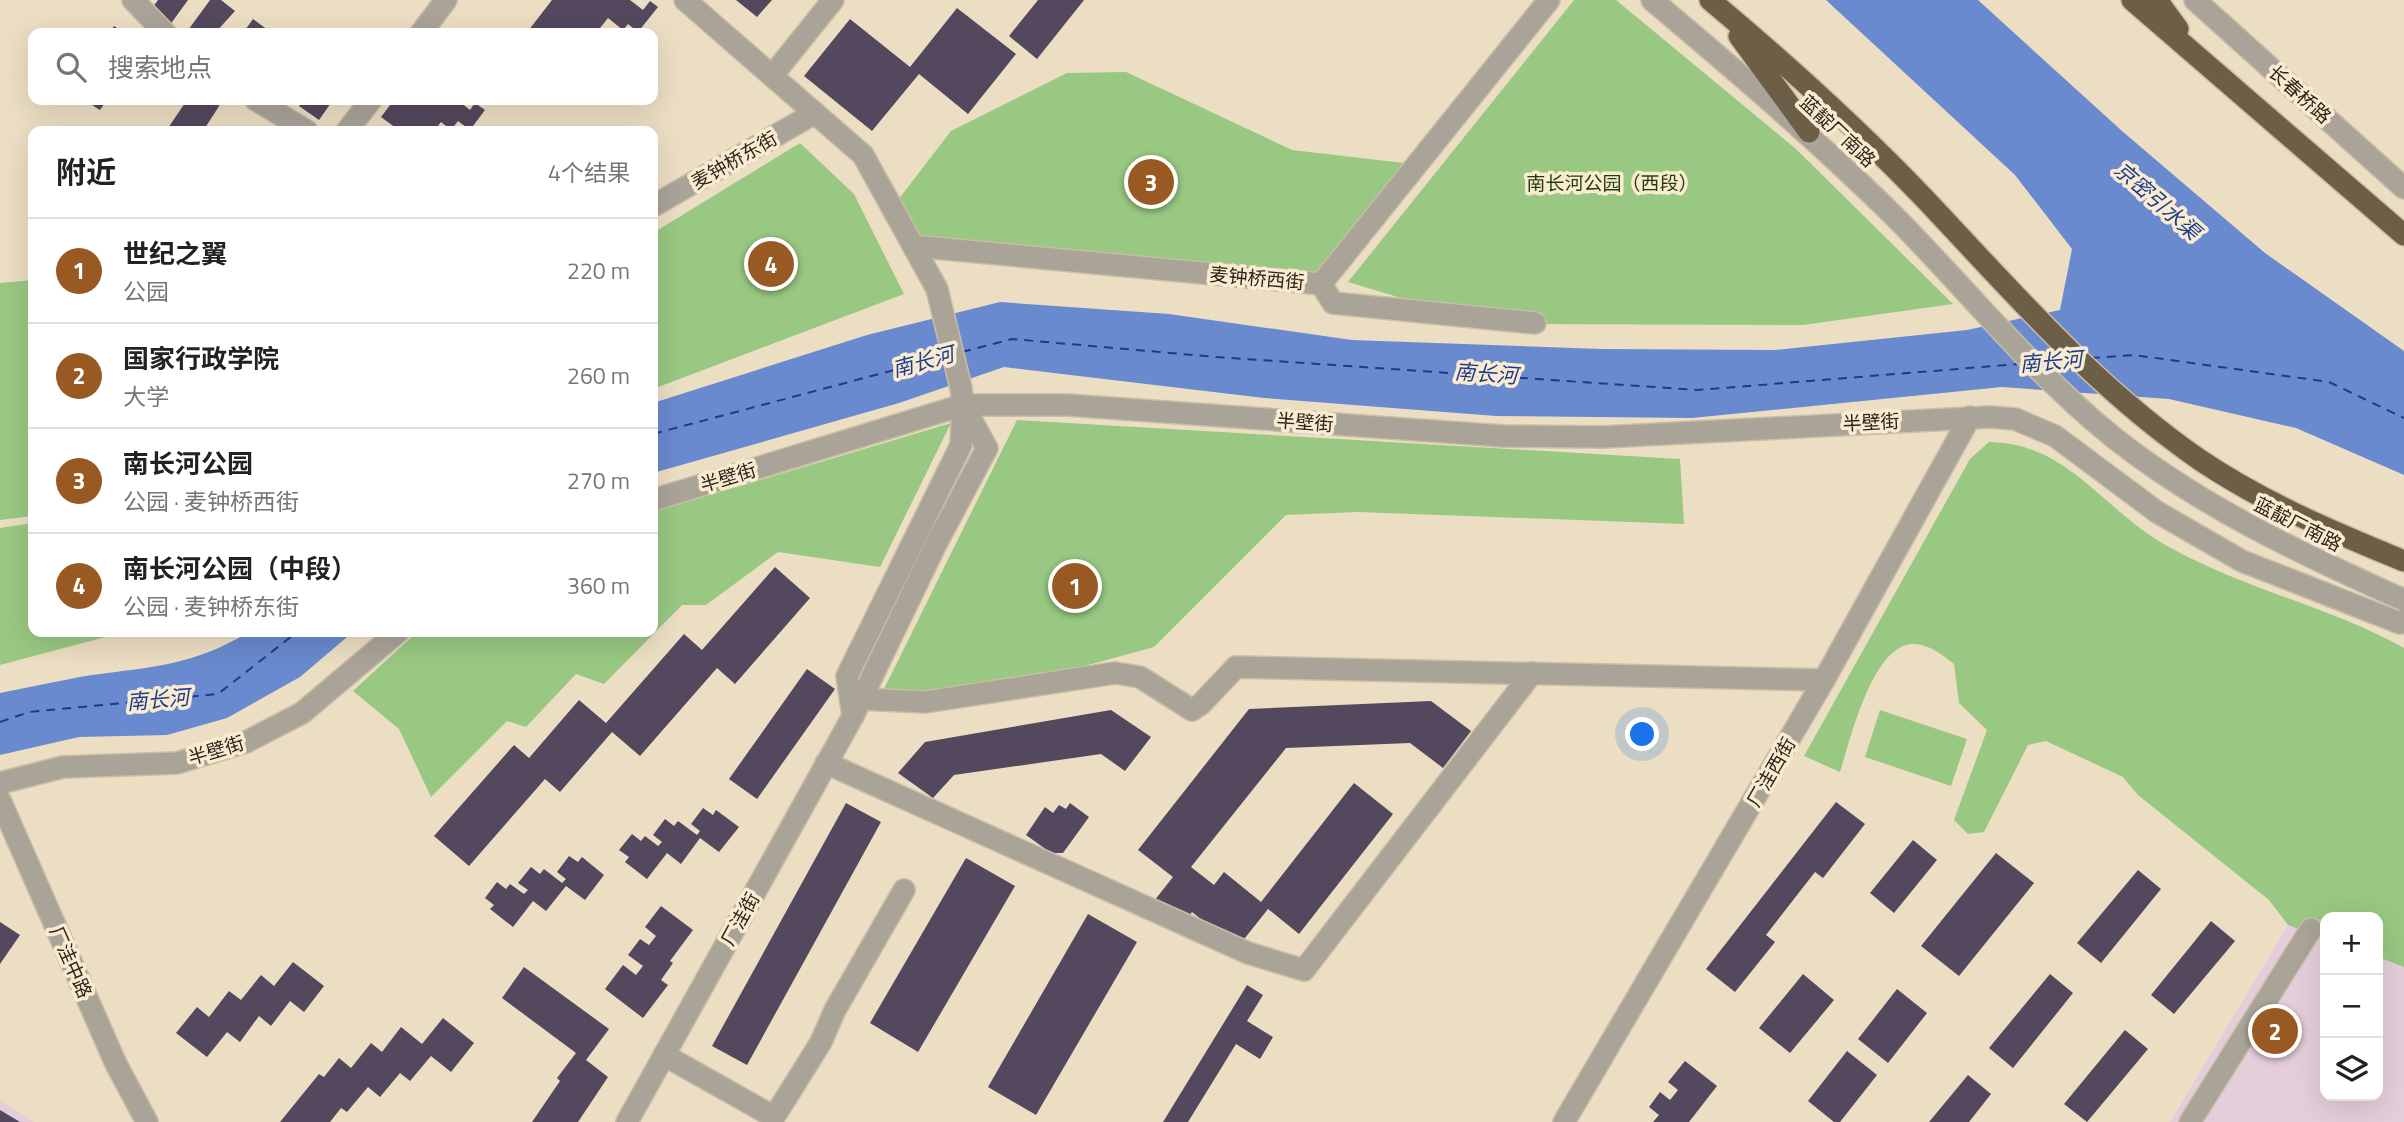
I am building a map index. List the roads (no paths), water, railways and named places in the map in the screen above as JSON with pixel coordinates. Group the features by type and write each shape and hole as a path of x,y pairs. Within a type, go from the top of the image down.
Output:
{"highway":[{"path":"2132,0 2404,235"},
{"path":"2157,0 2202,61"},
{"path":"1714,3 1808,132"},
{"name":"蓝靛厂南路","path":"1714,3 1842,115 2005,288 2092,373 2201,460 2305,521 2404,561"}],"street":[{"path":"133,0 159,28"},
{"path":"425,28 446,0"},
{"path":"685,0 863,155 937,289 962,396"},
{"path":"772,76 833,0"},
{"name":"麦钟桥西街","path":"913,246 1321,284 1549,0"},
{"name":"蓝靛厂南路","path":"1652,0 1808,132 1895,218 2064,396 2175,482 2292,550 2404,600"},
{"name":"长春桥路","path":"2195,0 2404,188"},
{"path":"264,105 299,126"},
{"path":"351,126 367,105"},
{"name":"麦钟桥东街","path":"658,203 814,113"},
{"path":"2381,215 2404,218"},
{"path":"1321,284 1333,303 1535,323"},
{"name":"半壁街","path":"658,498 962,396 1503,436 1603,437 1970,417 2015,419 2055,436 2157,512 2242,561 2400,623 2404,620"},
{"name":"厂洼街","path":"627,1122 857,707 936,544 987,448 962,396"},
{"name":"厂洼西街","path":"1564,1122 1824,680 1970,417"},
{"name":"半壁街","path":"0,783 63,767 177,763 247,742 302,713 392,637"},
{"path":"857,707 925,702 1115,673 1140,677 1192,710 1236,667 1824,680"},
{"path":"826,763 1248,953 1304,970 1532,673"},
{"name":"厂洼中路","path":"0,800 116,1064 147,1122"},
{"path":"664,1055 772,1120 821,1042 835,1010 904,890"},
{"path":"2190,1122 2311,929"}],"water":[{"path":"1826,0 1978,0 2122,131 2265,253 2404,351 2404,475 2296,428 2169,399 2002,387 1692,418 1496,416 1264,398 1004,367 899,403 658,472 658,401 867,335 1000,302 1169,314 1352,340 1601,349 1775,350 1967,330 2060,310 2072,249 2015,175"},
{"name":"南长河","path":"240,637 347,637 300,677 227,718 167,735 79,737 0,755 0,693 186,660"}],"place":[{"name":"南长河公园","path":"1151,182"},
{"name":"南长河公园（中段）","path":"771,264"},
{"name":"世纪之翼","path":"1075,586"},
{"name":"国家行政学院","path":"2275,1031"}],"park label":[{"name":"南长河公园（西段）","path":"1612,183"}],"water label":[{"name":"京密引水渠","path":"2157,201"}]}
